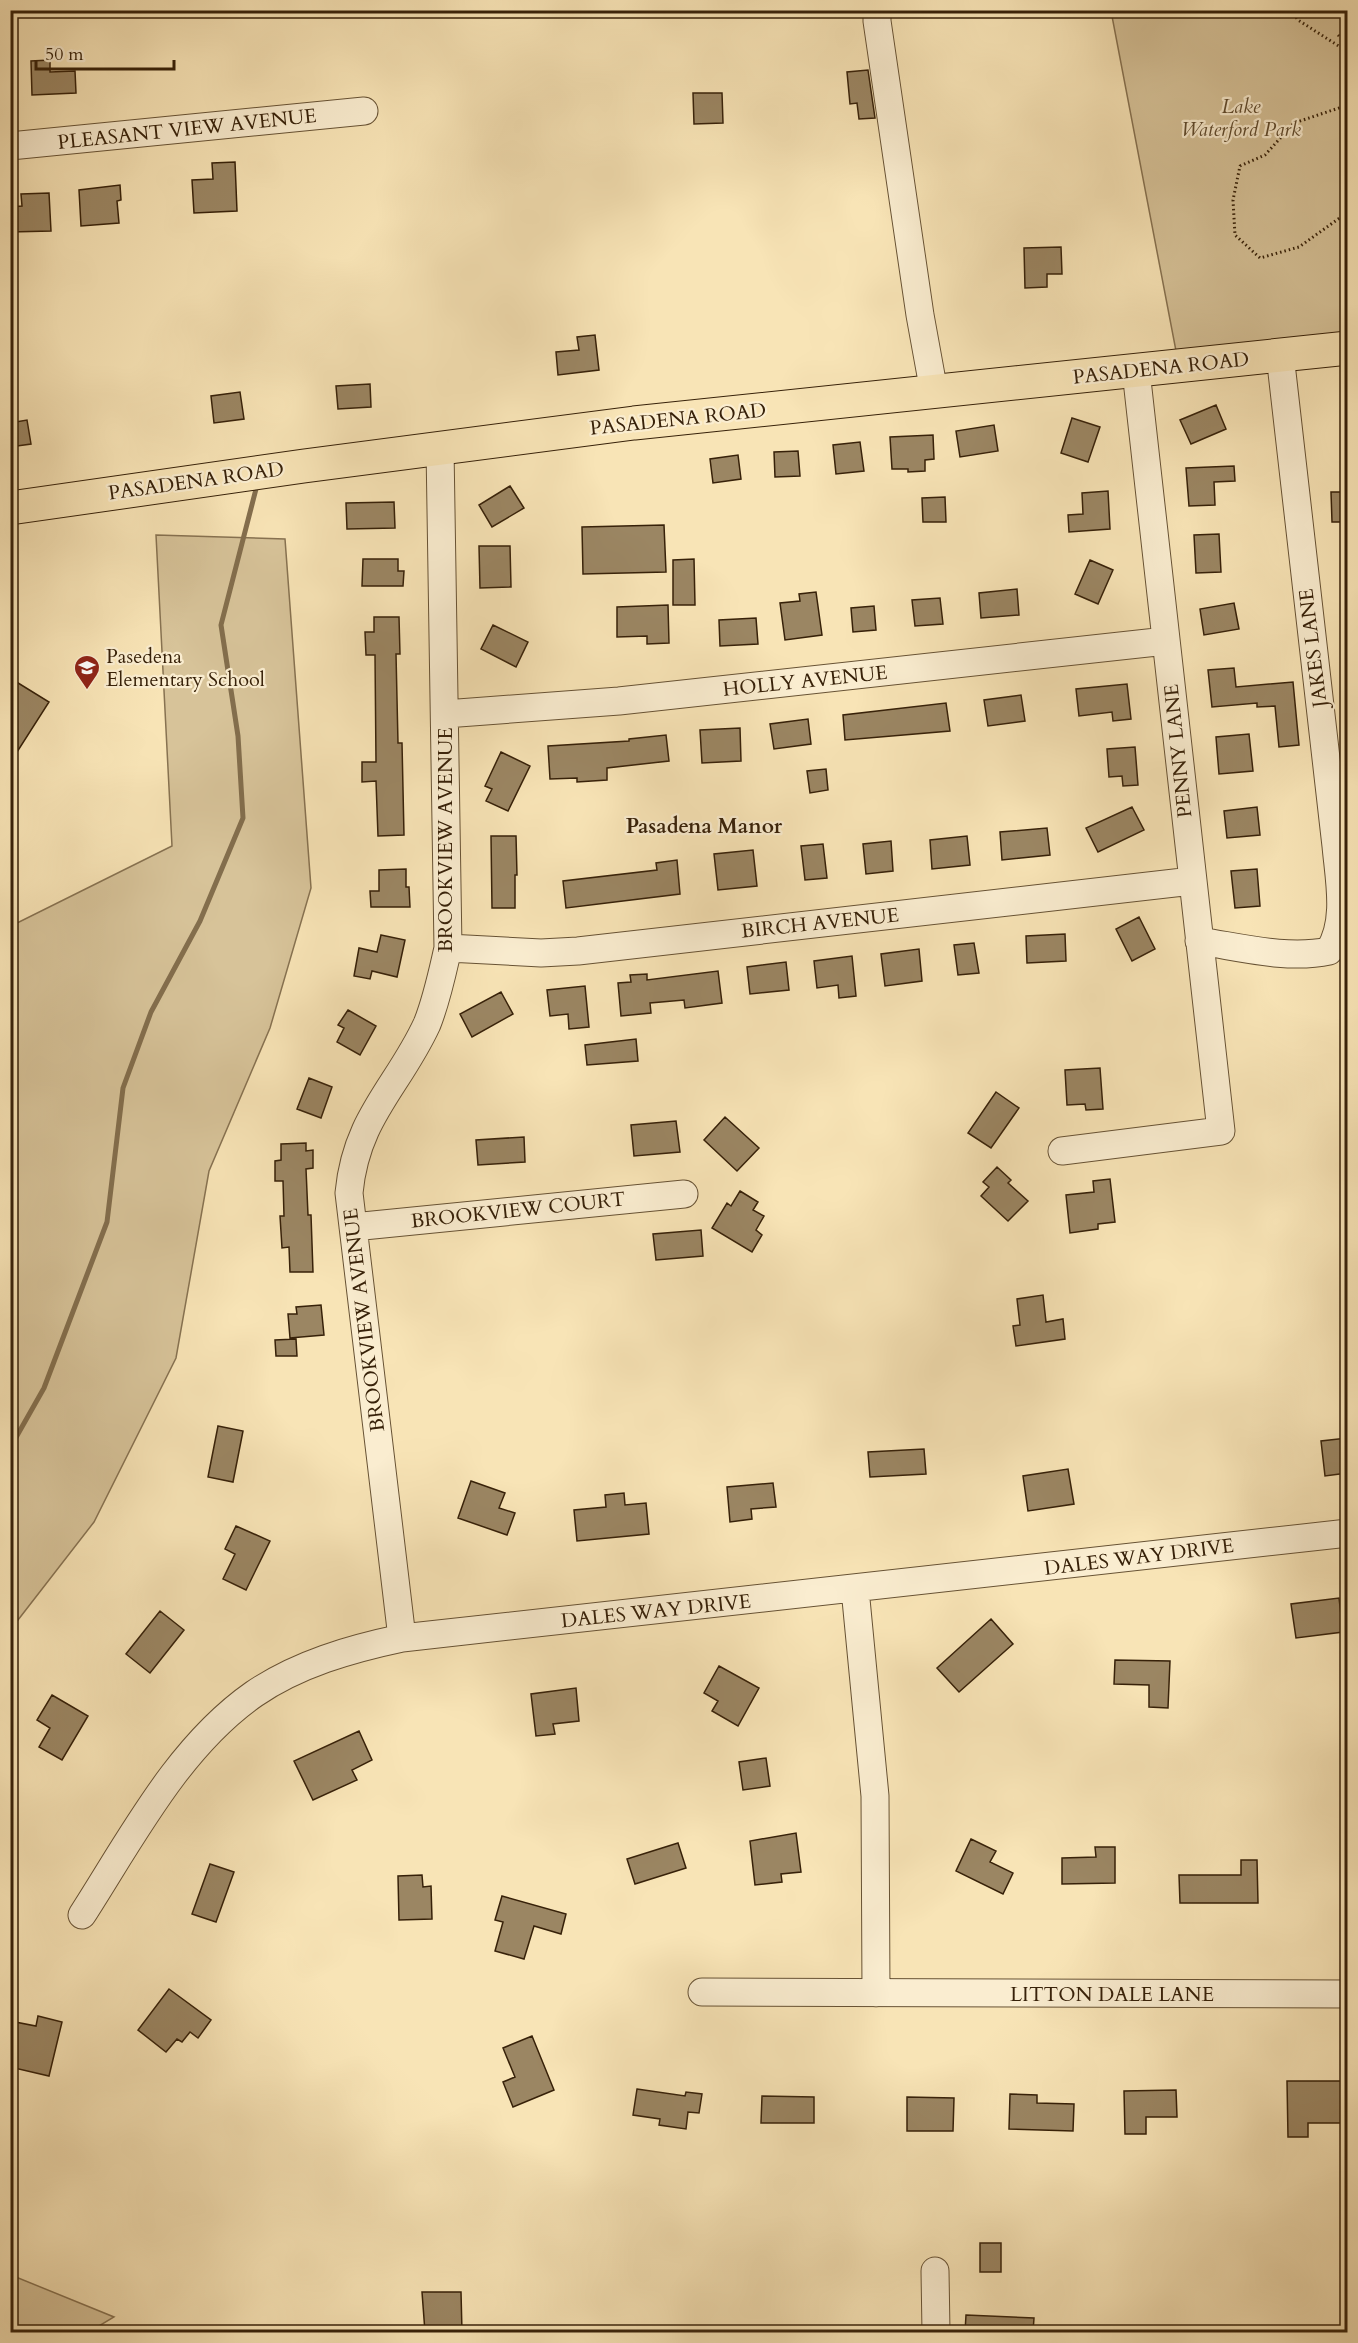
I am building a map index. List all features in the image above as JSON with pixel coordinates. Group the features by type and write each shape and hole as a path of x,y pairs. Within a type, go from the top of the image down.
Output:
{"main road":[{"name":"PASADENA ROAD","path":"10,508 634,423 1347,348"}],"street":[{"path":"877,10 920,315 934,392"},
{"name":"PLEASANT VIEW AVENUE","path":"10,146 364,111"},
{"name":"JAKES LANE","path":"1199,941 1276,952 1315,954 1329,951 1336,940 1340,922 1341,898 1336,846 1280,356"},
{"name":"PENNY LANE","path":"1062,1151 1221,1131 1136,371"},
{"name":"BROOKVIEW AVENUE","path":"402,1638 349,1193 355,1153 364,1129 426,1025 437,998 448,948 440,448"},
{"name":"HOLLY AVENUE","path":"445,714 630,700 1166,641"},
{"name":"BIRCH AVENUE","path":"448,948 541,953 578,951 1192,881"},
{"name":"BROOKVIEW COURT","path":"353,1227 684,1194"},
{"name":"DALES WAY DRIVE","path":"81,1915 178,1768 203,1739 254,1695 282,1678 352,1649 402,1638 1347,1533"},
{"path":"855,1589 874,1796 876,1993"},
{"name":"LITTON DALE LANE","path":"702,1992 1347,1994"},
{"path":"934,2271 936,2332"}],"path":[{"path":"1291,10 1298,20 1347,52"},
{"path":"1347,105 1294,123 1265,155 1240,166 1233,200 1236,235 1260,258 1299,247 1347,212"}],"green space":[{"name":"Lake Waterford Park","path":"1111,11 1347,11 1347,332 1176,351"},
{"path":"156,535 285,539 311,888 270,1028 209,1171 176,1358 94,1522 11,1629 11,926 172,846"},
{"path":"10,2275 114,2317 89,2332 11,2332"}],"building":[{"path":"50,60 50,72 75,71 76,93 32,95 31,61"},
{"path":"868,70 875,118 859,119 857,103 850,104 847,72"},
{"path":"693,93 722,93 723,123 694,124"},
{"path":"235,162 237,211 194,213 192,180 213,179 212,163"},
{"path":"120,185 121,200 117,201 119,223 81,226 79,190"},
{"path":"49,193 51,231 10,232 10,207 22,206 21,194"},
{"path":"1061,247 1062,274 1047,274 1047,287 1025,288 1024,248"},
{"path":"595,335 599,370 558,375 556,352 579,350 577,337"},
{"path":"370,384 371,407 338,409 336,386"},
{"path":"240,392 244,419 214,423 211,396"},
{"path":"1216,405 1226,429 1191,444 1180,420"},
{"path":"1072,418 1100,427 1088,462 1061,453"},
{"path":"27,420 31,444 10,447 10,423"},
{"path":"994,425 998,451 960,457 956,431"},
{"path":"933,435 934,459 925,460 925,471 908,472 908,469 892,469 890,437"},
{"path":"860,442 864,471 836,474 833,445"},
{"path":"798,451 800,476 775,477 774,452"},
{"path":"738,455 741,479 713,483 710,459"},
{"path":"1234,466 1235,481 1214,482 1215,505 1189,506 1186,468"},
{"path":"510,486 524,508 492,527 479,505"},
{"path":"1108,491 1110,529 1069,532 1068,515 1083,514 1082,493"},
{"path":"1331,492 1347,492 1347,522 1332,522"},
{"path":"945,497 946,522 923,522 922,498"},
{"path":"394,502 395,528 347,529 346,503"},
{"path":"664,525 666,572 583,574 582,527"},
{"path":"1219,534 1221,572 1196,573 1194,535"},
{"path":"479,546 510,546 511,587 480,588"},
{"path":"363,559 398,559 398,571 404,571 403,586 362,586"},
{"path":"694,559 695,605 673,605 673,560"},
{"path":"1090,560 1113,570 1098,604 1075,594"},
{"path":"1017,589 1019,615 981,618 979,593"},
{"path":"816,592 822,635 785,640 780,603 800,601 799,594"},
{"path":"940,598 943,624 915,626 912,600"},
{"path":"1234,603 1239,629 1204,635 1200,609"},
{"path":"668,605 669,643 647,644 647,636 617,637 617,607"},
{"path":"874,606 876,630 853,632 851,608"},
{"path":"374,617 399,617 400,654 396,654 398,743 402,743 404,835 378,836 376,781 362,782 362,762 376,762 375,655 366,655 365,632 374,632"},
{"path":"756,618 758,644 720,646 719,620"},
{"path":"493,625 528,642 516,667 481,649"},
{"path":"1234,668 1236,687 1293,682 1299,745 1279,747 1275,706 1257,707 1257,703 1212,707 1208,670"},
{"path":"10,678 49,702 10,763"},
{"path":"1127,684 1131,719 1113,721 1112,712 1079,716 1076,689"},
{"path":"1021,695 1025,721 988,726 984,700"},
{"path":"946,703 950,731 845,740 843,715"},
{"path":"808,719 811,744 774,749 770,724"},
{"path":"740,728 741,761 702,763 700,730"},
{"path":"1249,734 1253,771 1219,774 1216,737"},
{"path":"666,735 669,761 607,768 607,780 577,782 577,778 550,779 548,746 629,741 629,739"},
{"path":"1135,747 1138,785 1123,786 1122,776 1109,777 1107,749"},
{"path":"501,752 530,766 508,811 486,801 492,789 485,786"},
{"path":"826,769 828,790 810,793 807,771"},
{"path":"1132,807 1144,830 1098,852 1086,828"},
{"path":"1257,807 1260,835 1227,838 1224,811"},
{"path":"1047,828 1050,855 1002,860 1000,832"},
{"path":"491,836 516,836 515,908 492,908"},
{"path":"967,836 970,865 932,869 930,840"},
{"path":"891,841 893,871 866,874 863,844"},
{"path":"823,844 827,878 805,880 801,846"},
{"path":"753,850 757,886 718,890 714,854"},
{"path":"677,860 680,894 566,908 563,881 657,870 656,863"},
{"path":"406,869 406,887 409,887 410,907 371,907 370,891 379,891 379,870"},
{"path":"1257,869 1260,906 1235,908 1231,871"},
{"path":"1139,917 1155,949 1132,961 1116,929"},
{"path":"1065,934 1066,961 1027,963 1026,936"},
{"path":"381,935 405,940 397,977 372,971 370,979 354,976 359,948 377,952"},
{"path":"974,943 979,973 958,975 954,945"},
{"path":"919,949 922,981 885,986 881,954"},
{"path":"852,956 856,996 839,998 838,985 817,988 814,961"},
{"path":"786,962 789,990 750,994 747,967"},
{"path":"718,971 722,1003 685,1008 684,1000 650,1003 651,1013 621,1016 618,983 631,982 630,975 647,974 647,980"},
{"path":"585,986 589,1027 569,1029 568,1014 550,1016 547,990"},
{"path":"501,992 513,1014 472,1037 460,1014"},
{"path":"348,1010 376,1026 360,1055 337,1042 344,1028 338,1025"},
{"path":"636,1039 638,1061 587,1065 585,1045"},
{"path":"1100,1068 1103,1109 1086,1110 1085,1104 1067,1105 1065,1070"},
{"path":"309,1078 332,1087 321,1118 297,1109"},
{"path":"996,1092 1019,1108 991,1148 968,1133"},
{"path":"725,1117 759,1148 737,1171 704,1140"},
{"path":"676,1121 680,1152 634,1156 631,1125"},
{"path":"524,1137 525,1162 478,1165 476,1140"},
{"path":"306,1143 306,1151 313,1150 313,1168 306,1169 308,1215 311,1215 313,1272 290,1272 289,1247 282,1248 280,1216 284,1216 283,1181 275,1181 275,1161 281,1160 281,1144"},
{"path":"997,1167 1011,1180 1008,1183 1028,1201 1008,1221 981,1196 989,1187 983,1182"},
{"path":"1110,1179 1115,1222 1098,1224 1098,1229 1070,1233 1066,1195 1094,1192 1093,1181"},
{"path":"740,1191 758,1202 753,1210 764,1216 756,1230 762,1235 752,1252 712,1228 727,1203 731,1206"},
{"path":"701,1230 703,1256 656,1260 653,1234"},
{"path":"1043,1295 1046,1322 1063,1319 1065,1339 1016,1346 1013,1326 1020,1325 1017,1299"},
{"path":"321,1305 324,1335 290,1338 288,1314 297,1314 296,1307"},
{"path":"296,1339 297,1356 276,1356 275,1340"},
{"path":"218,1426 243,1431 233,1482 208,1477"},
{"path":"1347,1438 1347,1473 1325,1476 1321,1441"},
{"path":"924,1449 926,1474 870,1477 868,1452"},
{"path":"1068,1469 1074,1504 1028,1511 1023,1476"},
{"path":"471,1481 505,1493 499,1508 515,1513 507,1535 458,1518"},
{"path":"773,1483 776,1507 751,1509 752,1519 730,1522 727,1487"},
{"path":"624,1493 625,1505 646,1503 649,1534 577,1541 574,1510 606,1507 605,1495"},
{"path":"236,1526 270,1541 246,1590 223,1579 235,1554 225,1549"},
{"path":"1339,1598 1343,1632 1296,1638 1291,1604"},
{"path":"160,1611 184,1630 150,1673 126,1654"},
{"path":"991,1619 1013,1644 959,1692 937,1668"},
{"path":"1115,1660 1170,1661 1168,1708 1149,1707 1149,1685 1114,1684"},
{"path":"719,1666 759,1688 738,1726 712,1711 718,1701 704,1693"},
{"path":"576,1688 579,1721 553,1724 555,1734 536,1736 531,1694"},
{"path":"52,1695 88,1716 62,1760 39,1747 50,1728 37,1720"},
{"path":"359,1731 372,1760 352,1770 357,1780 313,1800 294,1761"},
{"path":"766,1758 770,1786 743,1790 739,1762"},
{"path":"796,1833 801,1872 781,1874 782,1882 755,1885 750,1841"},
{"path":"971,1839 996,1851 990,1862 1013,1873 1003,1894 956,1871"},
{"path":"678,1843 686,1868 635,1884 627,1859"},
{"path":"1095,1847 1115,1847 1115,1883 1062,1884 1062,1858 1096,1857"},
{"path":"1241,1860 1257,1860 1258,1903 1180,1903 1179,1875 1241,1875"},
{"path":"210,1864 234,1872 216,1922 192,1914"},
{"path":"422,1875 423,1887 431,1886 432,1919 399,1920 398,1876"},
{"path":"502,1896 566,1914 561,1934 534,1926 524,1959 495,1951 503,1922 495,1920"},
{"path":"169,1989 211,2020 198,2038 190,2032 182,2042 177,2039 166,2052 138,2030"},
{"path":"38,2016 62,2022 49,2076 10,2067 10,2021 36,2026"},
{"path":"532,2036 554,2090 513,2107 503,2082 515,2077 503,2048"},
{"path":"1287,2081 1341,2081 1341,2123 1308,2123 1308,2137 1288,2137"},
{"path":"637,2089 685,2096 686,2092 702,2094 699,2113 688,2112 686,2129 659,2125 660,2119 633,2115"},
{"path":"1176,2090 1177,2117 1146,2117 1146,2134 1125,2134 1124,2091"},
{"path":"1010,2094 1037,2095 1037,2103 1074,2104 1073,2131 1009,2129"},
{"path":"762,2096 814,2097 814,2123 761,2123"},
{"path":"907,2097 954,2098 953,2131 907,2131"},
{"path":"980,2243 1001,2243 1001,2272 980,2272"},
{"path":"422,2292 461,2292 462,2332 425,2332"},
{"path":"966,2315 1034,2318 1033,2332 965,2332"}],"waterway":[{"path":"10,1448 44,1388 107,1222 123,1088 151,1012 200,921 243,818 238,736 221,625 256,489"}],"place":[{"name":"Pasedena Elementary School","path":"87,691"}],"district":[{"name":"Pasadena Manor","path":"704,826"}]}
